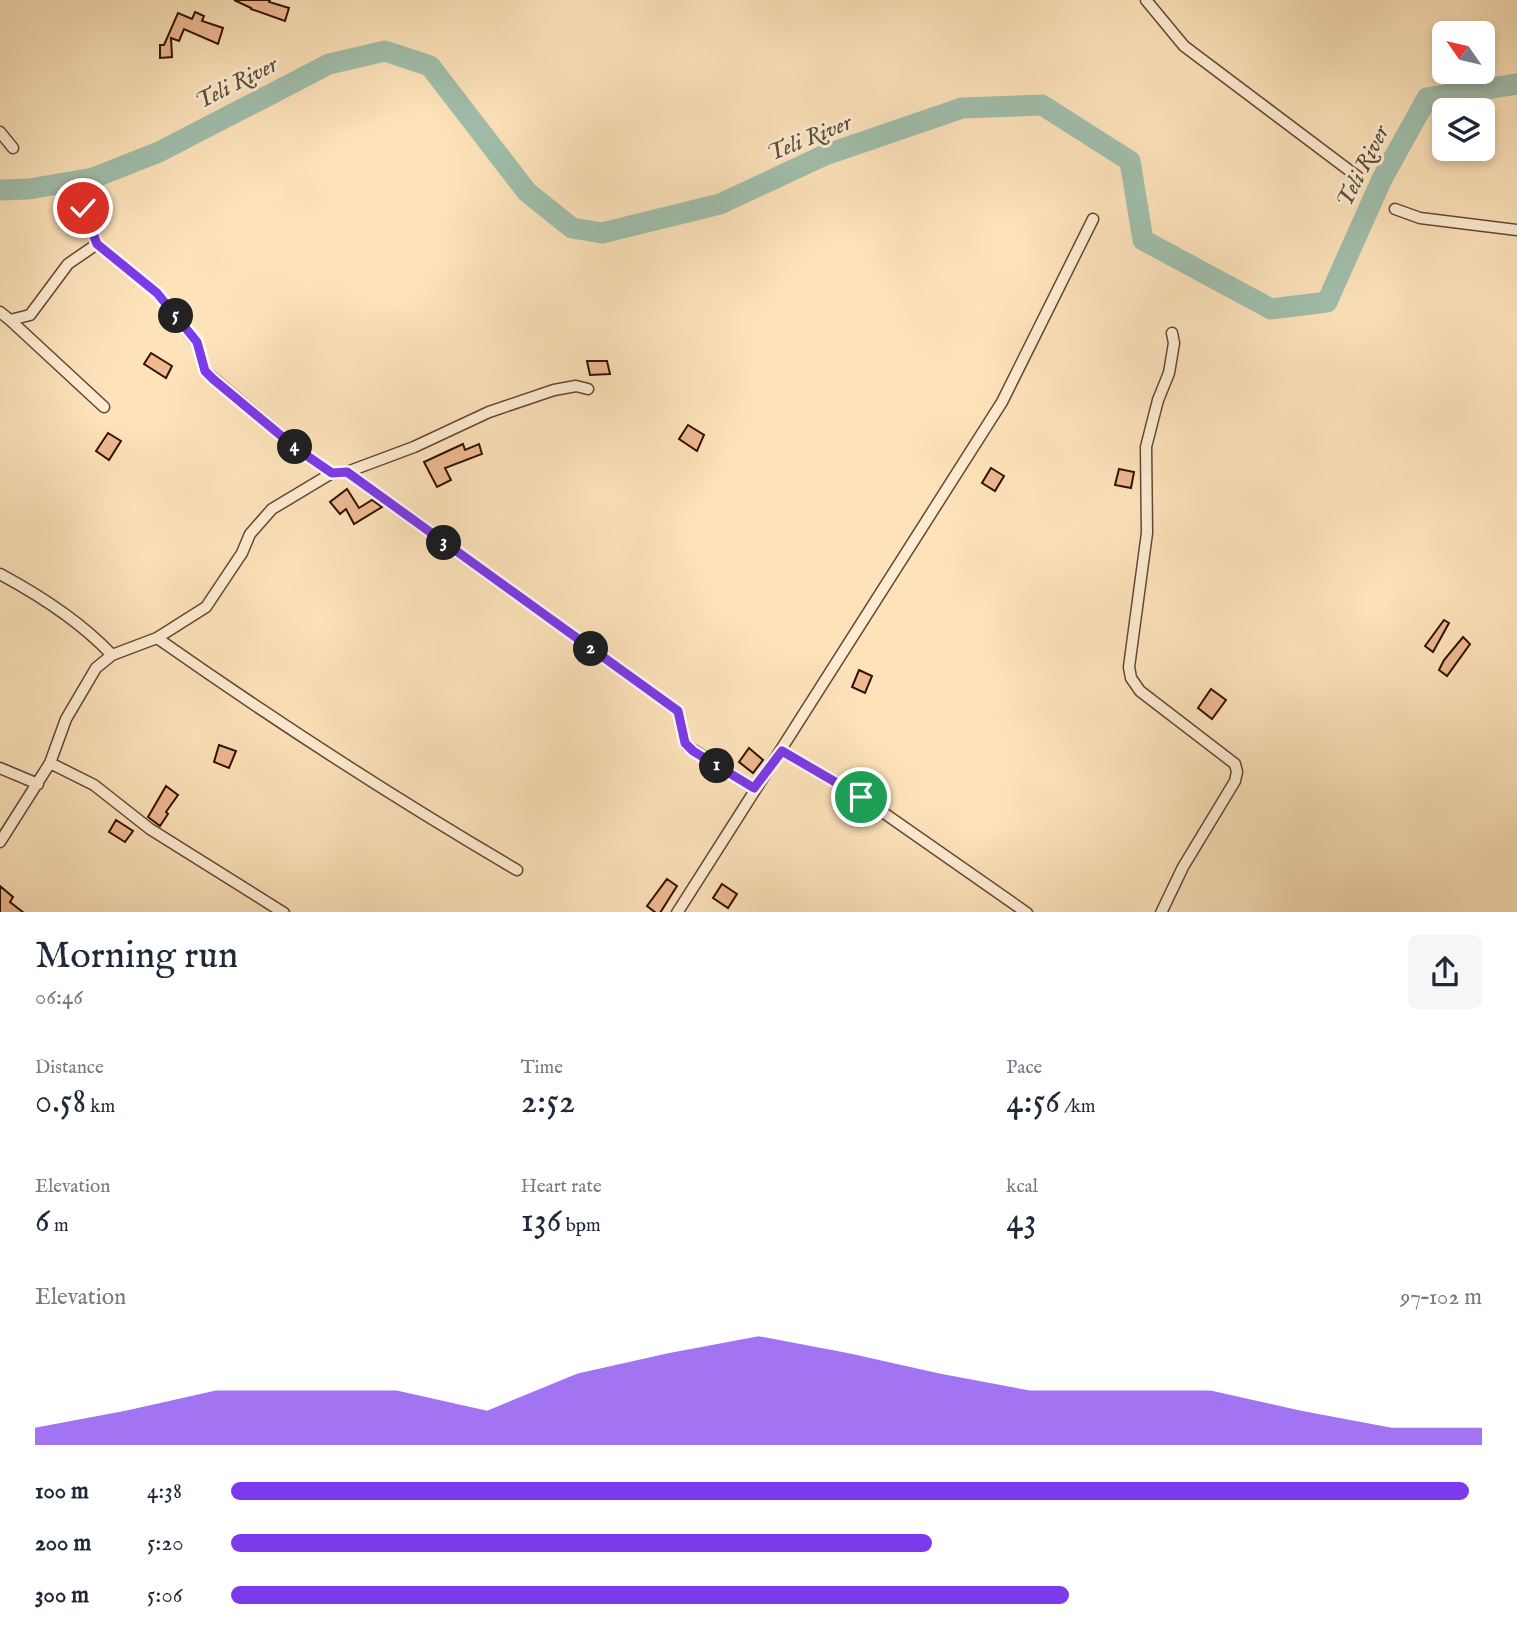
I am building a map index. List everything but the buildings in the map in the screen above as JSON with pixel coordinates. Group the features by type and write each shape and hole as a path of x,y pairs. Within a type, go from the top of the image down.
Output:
{"street":[{"path":"1146,0 1184,46 1358,177"},
{"path":"0,132 13,148"},
{"path":"83,208 97,244 157,293 197,342 205,371 297,449 332,473"},
{"path":"1395,209 1420,218 1517,230"},
{"path":"677,912 1002,402 1093,219"},
{"path":"10,320 30,315 68,264 97,244"},
{"path":"0,312 104,407"},
{"path":"1161,912 1183,867 1235,781 1237,772 1235,764 1140,691 1131,678 1129,667 1147,533 1146,447 1168,373 1174,343 1172,333"},
{"path":"0,842 50,763 66,719 96,668 112,655 157,638 206,607 242,553 250,534 272,509 332,473 347,472 414,447 489,412 554,390 576,386 588,389"},
{"path":"347,472 678,711 687,746 754,788"},
{"path":"0,574 28,589 91,632 112,655"},
{"path":"157,638 415,810 517,870"},
{"path":"782,751 861,797 1027,912"},
{"path":"50,763 94,785 150,829 284,912"},
{"path":"0,768 38,784"}],"waterway":[{"name":"Teli River","path":"0,190 29,189 93,178 159,152 329,64 385,51 430,66 527,192 572,228 602,233 720,204 825,155 962,108 1042,105 1130,161 1143,240 1271,309 1327,302 1382,179 1427,98 1517,84"}],"route":[{"path":"83,208 97,244 157,293 197,342 205,371 213,379 297,449 332,473 347,472 678,711 685,743 693,751 754,788 782,751 861,797"}]}
